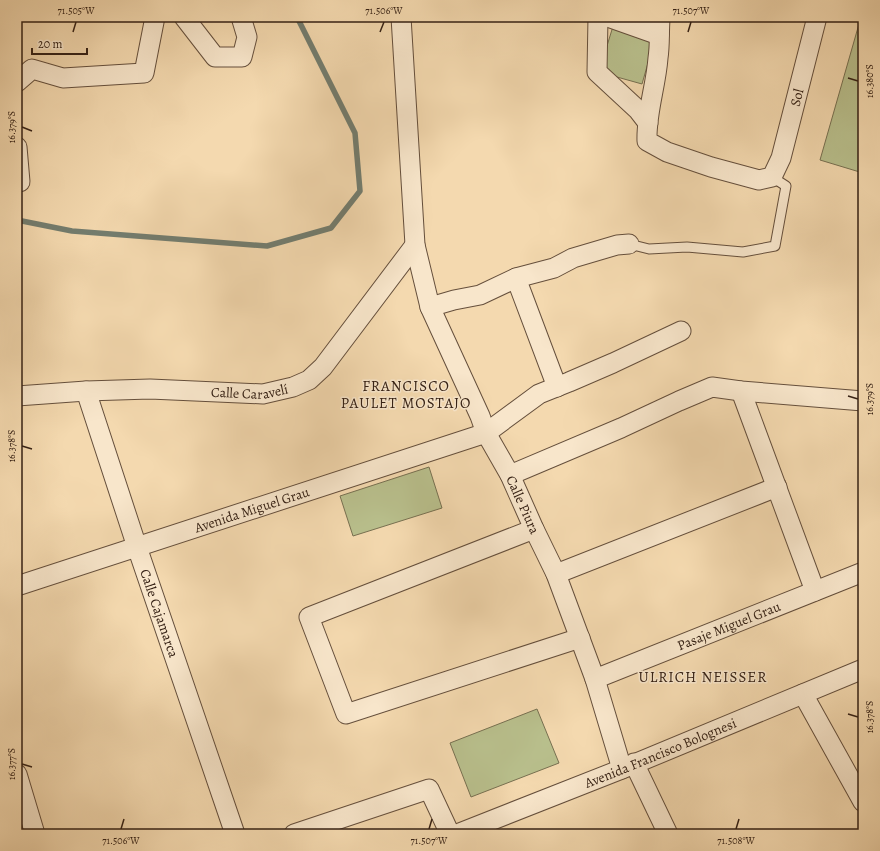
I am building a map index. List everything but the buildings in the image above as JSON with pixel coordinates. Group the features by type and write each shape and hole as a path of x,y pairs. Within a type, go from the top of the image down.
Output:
{"street":[{"path":"17,82 32,69 63,78 144,73 155,17"},
{"path":"184,17 215,57 242,57 247,37 241,17"},
{"name":"Calle Piura","path":"401,17 415,245 430,307 480,416 486,433 510,475 556,574 628,766 668,834"},
{"path":"598,17 597,72 638,110 648,124"},
{"path":"608,17 660,26 658,58 648,124 647,141 667,152 711,167 759,180 772,177"},
{"name":"Sol","path":"772,177 780,158 817,17"},
{"path":"17,147 20,182"},
{"path":"430,307 454,300 480,295 516,278 554,268 573,258 617,245 629,244"},
{"name":"Calle Caravelí","path":"17,396 86,391 150,389 263,394 293,387 309,380 323,367 415,245"},
{"path":"516,278 557,387"},
{"name":"Avenida Miguel Grau","path":"17,586 486,433 539,394 613,364 681,331"},
{"path":"510,475 621,428 712,387 741,391 863,401"},
{"name":"Calle Cajamarca","path":"86,391 234,834"},
{"path":"741,391 815,591"},
{"path":"556,574 777,487"},
{"path":"534,529 309,617 346,714 580,638"},
{"name":"Pasaje Miguel Grau","path":"595,679 863,572"},
{"name":"Avenida Francisco Bolognesi","path":"457,834 628,766 863,669"},
{"path":"803,694 863,802"},
{"path":"17,774 35,834"},
{"path":"294,834 429,789 450,834"}],"lane":[{"path":"629,244 649,249 687,247 743,252 775,246 786,186 772,177"}],"green space":[{"path":"861,17 863,17 863,173 820,160"},
{"path":"614,23 656,35 642,84 599,72"},
{"path":"429,467 442,508 353,536 340,496"},
{"path":"537,709 559,763 471,797 450,743"}],"waterway":[{"path":"17,220 72,231 267,246 331,228 360,191 355,133 297,17"}],"district":[{"name":"FRANCISCO PAULET MOSTAJO","path":"406,394"},
{"name":"ULRICH NEISSER","path":"703,677"}]}
